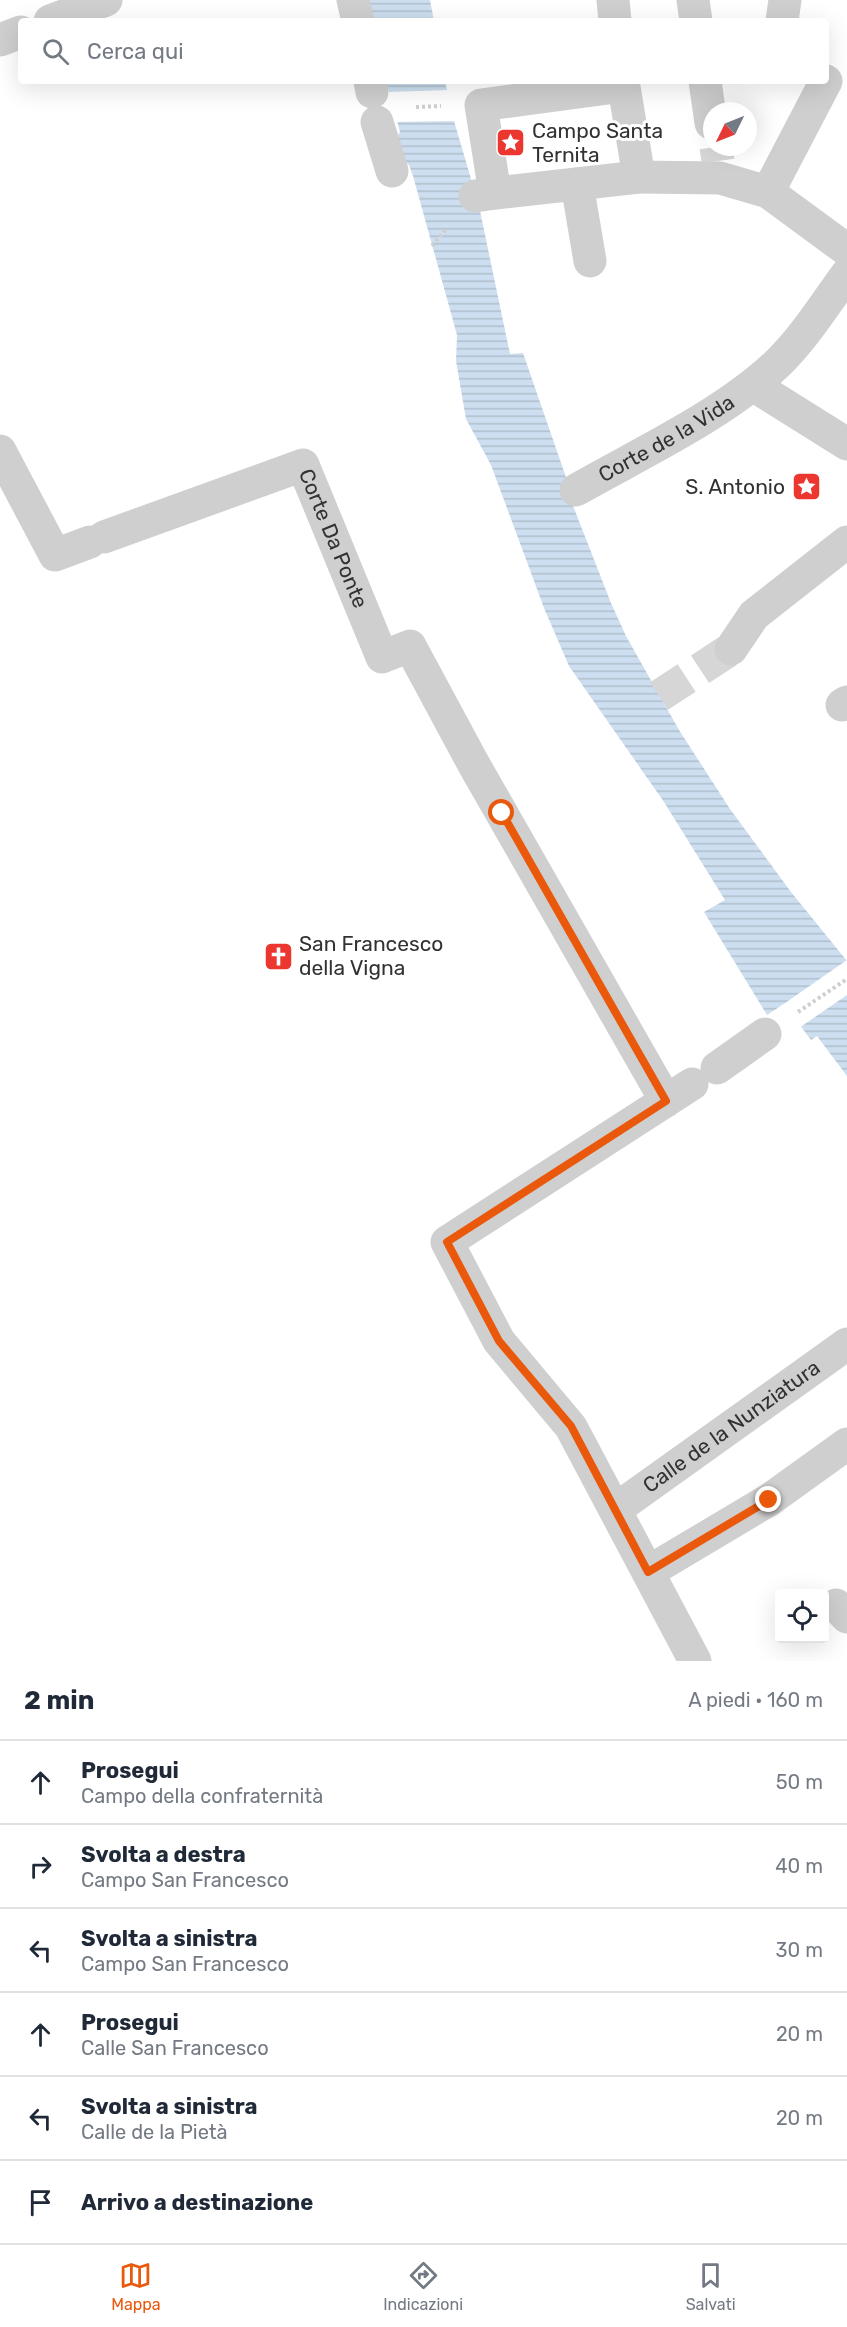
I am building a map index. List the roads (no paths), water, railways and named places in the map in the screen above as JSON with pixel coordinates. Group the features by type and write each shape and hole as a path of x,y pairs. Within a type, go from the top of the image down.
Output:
{"street":[{"path":"58,18 106,0"},
{"path":"353,0 356,18"},
{"path":"613,0 615,18"},
{"path":"693,0 696,18"},
{"path":"782,18 785,0"},
{"path":"0,40 18,33"},
{"path":"617,84 481,105 485,194 719,170 768,192 847,250"},
{"path":"623,84 651,177"},
{"path":"705,84 708,102"},
{"path":"768,192 826,84"},
{"path":"373,98 392,171"},
{"path":"577,184 590,261"},
{"name":"Corte de la Vida","path":"576,490 696,421 753,385 789,352 847,274"},
{"name":"Corte de la Vida","path":"753,385 847,444"},
{"name":"Corte Da Ponte","path":"0,451 55,555 303,465 381,657 410,646 473,763 692,1085"},
{"path":"731,649 754,615 847,542"},
{"path":"695,1661 571,1426 499,1341 447,1242 692,1085 765,1034"},
{"name":"Calle de la Nunziatura","path":"616,1509 847,1344"},
{"path":"648,1572 769,1500 847,1444"}],"water":[{"path":"365,0 430,0 433,18 370,18"},
{"path":"387,84 446,84 479,206 510,354 523,353 568,483 570,498 626,636 679,730 730,809 791,892 847,961 847,1076 817,1036 811,1040 784,1004 767,1015 704,912 725,900 664,802 569,666 544,608 491,465 466,419 456,361 457,335 413,176 409,165 402,159 395,139 400,132"}],"tunnel":[{"path":"717,156 718,161"},
{"path":"659,696 731,649"}],"place":[{"name":"Campo Santa Ternita","path":"511,143"},
{"name":"S. Antonio","path":"806,487"},
{"name":"San Francesco della Vigna","path":"278,956"}]}
